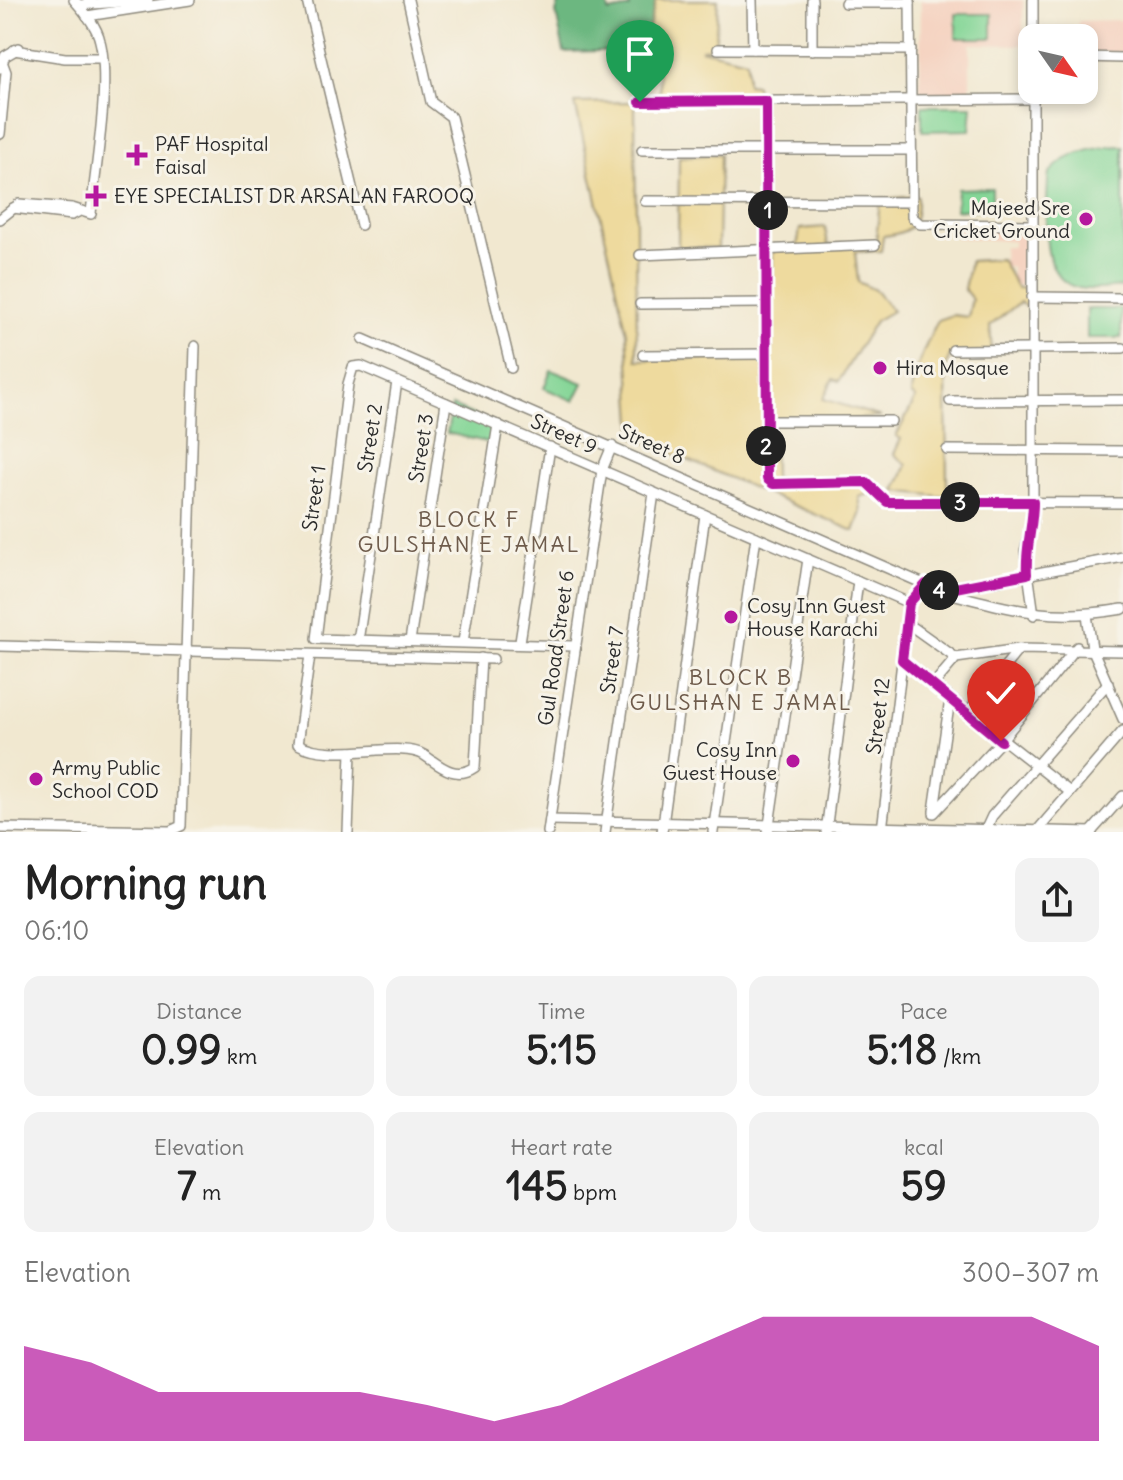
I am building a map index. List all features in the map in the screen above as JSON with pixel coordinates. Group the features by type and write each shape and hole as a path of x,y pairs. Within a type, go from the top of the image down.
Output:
{"street":[{"path":"82,2 148,0"},
{"path":"87,16 190,0"},
{"path":"307,0 361,225"},
{"path":"408,0 431,102 451,117 511,368"},
{"path":"752,0 753,49"},
{"path":"812,0 812,50"},
{"path":"1033,0 1033,24"},
{"path":"82,2 99,15"},
{"path":"0,219 13,208 72,215 78,212 91,214 102,58 97,31 82,2"},
{"path":"845,3 910,2 912,217 920,224 1033,225"},
{"path":"718,49 911,50"},
{"path":"0,134 5,56 14,50 19,54 102,58"},
{"path":"1098,57 1123,58"},
{"path":"640,102 1018,96"},
{"path":"766,101 765,473 773,484 866,482 887,502 1123,503"},
{"path":"1034,104 1033,521 1025,551 1034,615"},
{"path":"642,150 911,150"},
{"path":"645,201 912,202"},
{"path":"640,255 875,245"},
{"path":"1032,297 1123,298"},
{"path":"640,304 767,303"},
{"name":"Street 8","path":"363,339 940,591 1034,615 1087,615 1123,610"},
{"path":"0,828 170,831 181,826 195,346"},
{"path":"953,350 1123,348"},
{"path":"643,355 767,354"},
{"name":"Street 9","path":"356,365 909,603"},
{"name":"Street 1","path":"356,365 348,384 316,639 358,641"},
{"name":"Street 2","path":"358,641 397,382"},
{"path":"950,401 1123,400"},
{"name":"Street 3","path":"410,641 446,403"},
{"path":"767,421 891,421"},
{"path":"463,642 498,425"},
{"name":"Gul Road Street 6","path":"548,832 573,646 602,470 612,446"},
{"path":"520,642 550,447"},
{"path":"947,450 1123,451"},
{"name":"Street 7","path":"605,832 654,493"},
{"path":"662,827 705,515"},
{"path":"713,828 756,537"},
{"path":"940,591 1123,557"},
{"path":"769,828 808,559"},
{"path":"826,829 858,581"},
{"path":"909,603 926,584"},
{"name":"Street 12","path":"882,829 909,603"},
{"path":"1087,615 1092,648 1123,719"},
{"path":"907,623 956,658"},
{"path":"358,641 520,642 573,646"},
{"path":"0,646 493,659"},
{"path":"934,813 1001,741 1077,647"},
{"path":"933,685 956,658 1019,649 1077,647 1123,651"},
{"path":"967,713 1019,649"},
{"path":"310,655 298,744 316,752 415,752 442,770 472,770 475,767 481,658"},
{"path":"902,660 1001,741 1070,792"},
{"path":"985,831 1034,765 1108,683"},
{"path":"931,830 950,699"},
{"path":"1036,831 1123,731"},
{"path":"348,832 351,752"},
{"path":"550,820 606,821 662,827 1092,832 1123,796"}],"shaded area":[{"path":"921,0 1023,0 1023,24 1018,24 1018,45 970,44 970,95 920,96"},
{"path":"1123,20 1123,53 1098,53 1098,24 1078,24 1078,21"},
{"path":"954,228 1029,228 1029,285 1012,285 1012,267 1004,266 1003,247 1013,247 1013,241 955,238"}],"green space":[{"path":"560,0 607,0 609,12 630,8 629,0 656,0 647,36 636,50 564,52 556,13"},
{"path":"956,14 992,14 992,38 956,38"},
{"path":"922,106 972,106 970,130 922,131"},
{"name":"Majeed Sre Cricket Ground","path":"1123,146 1123,287 1079,288 1065,282 1055,271 1049,257 1046,224 1048,177 1053,169 1070,157 1091,150"},
{"path":"992,188 992,209 956,210 957,189"},
{"path":"1087,309 1121,309 1121,338 1087,338"},
{"path":"551,370 583,383 574,401 544,388"},
{"path":"452,406 498,425 495,444 447,433"}],"sand":[{"path":"656,0 718,0 715,48 700,49 747,60 747,84 756,85 757,94 660,95 656,50 636,50 647,36"},
{"path":"635,102 637,360 771,357 773,245 797,247 800,229 825,227 828,245 876,242 880,199 917,196 914,221 907,230 883,236 881,251 855,252 858,282 875,290 892,311 875,321 839,381 833,379 823,399 881,417 773,424 774,479 866,478 883,490 859,497 861,512 854,531 634,437 627,333 575,103"},
{"path":"720,154 718,248 678,247 679,157"},
{"path":"1001,259 1017,288 1029,288 1029,310 1020,302 990,326 992,354 950,355 946,368 947,497 895,491 907,465 894,454 901,439 896,436 916,398 911,395 912,387 930,336 938,320 952,315 968,317 972,299 964,289 970,261"}],"place":[{"name":"PAF Hospital Faisal","path":"137,155"},
{"name":"EYE SPECIALIST DR ARSALAN FAROOQ","path":"96,196"},
{"name":"Majeed Sre Cricket Ground","path":"1086,219"},
{"name":"Hira Mosque","path":"880,368"},
{"name":"Cosy Inn Guest House Karachi","path":"731,617"},
{"name":"Cosy Inn Guest House","path":"793,761"},
{"name":"Army Public School COD","path":"36,779"}],"district":[{"name":"BLOCK F GULSHAN E JAMAL","path":"469,532"},
{"name":"BLOCK B GULSHAN E JAMAL","path":"741,690"}],"route":[{"path":"640,102 766,101 767,479 773,484 866,482 887,502 1033,502 1033,521 1025,551 1027,574 940,591 926,584 909,603 902,660 1001,741"}]}
